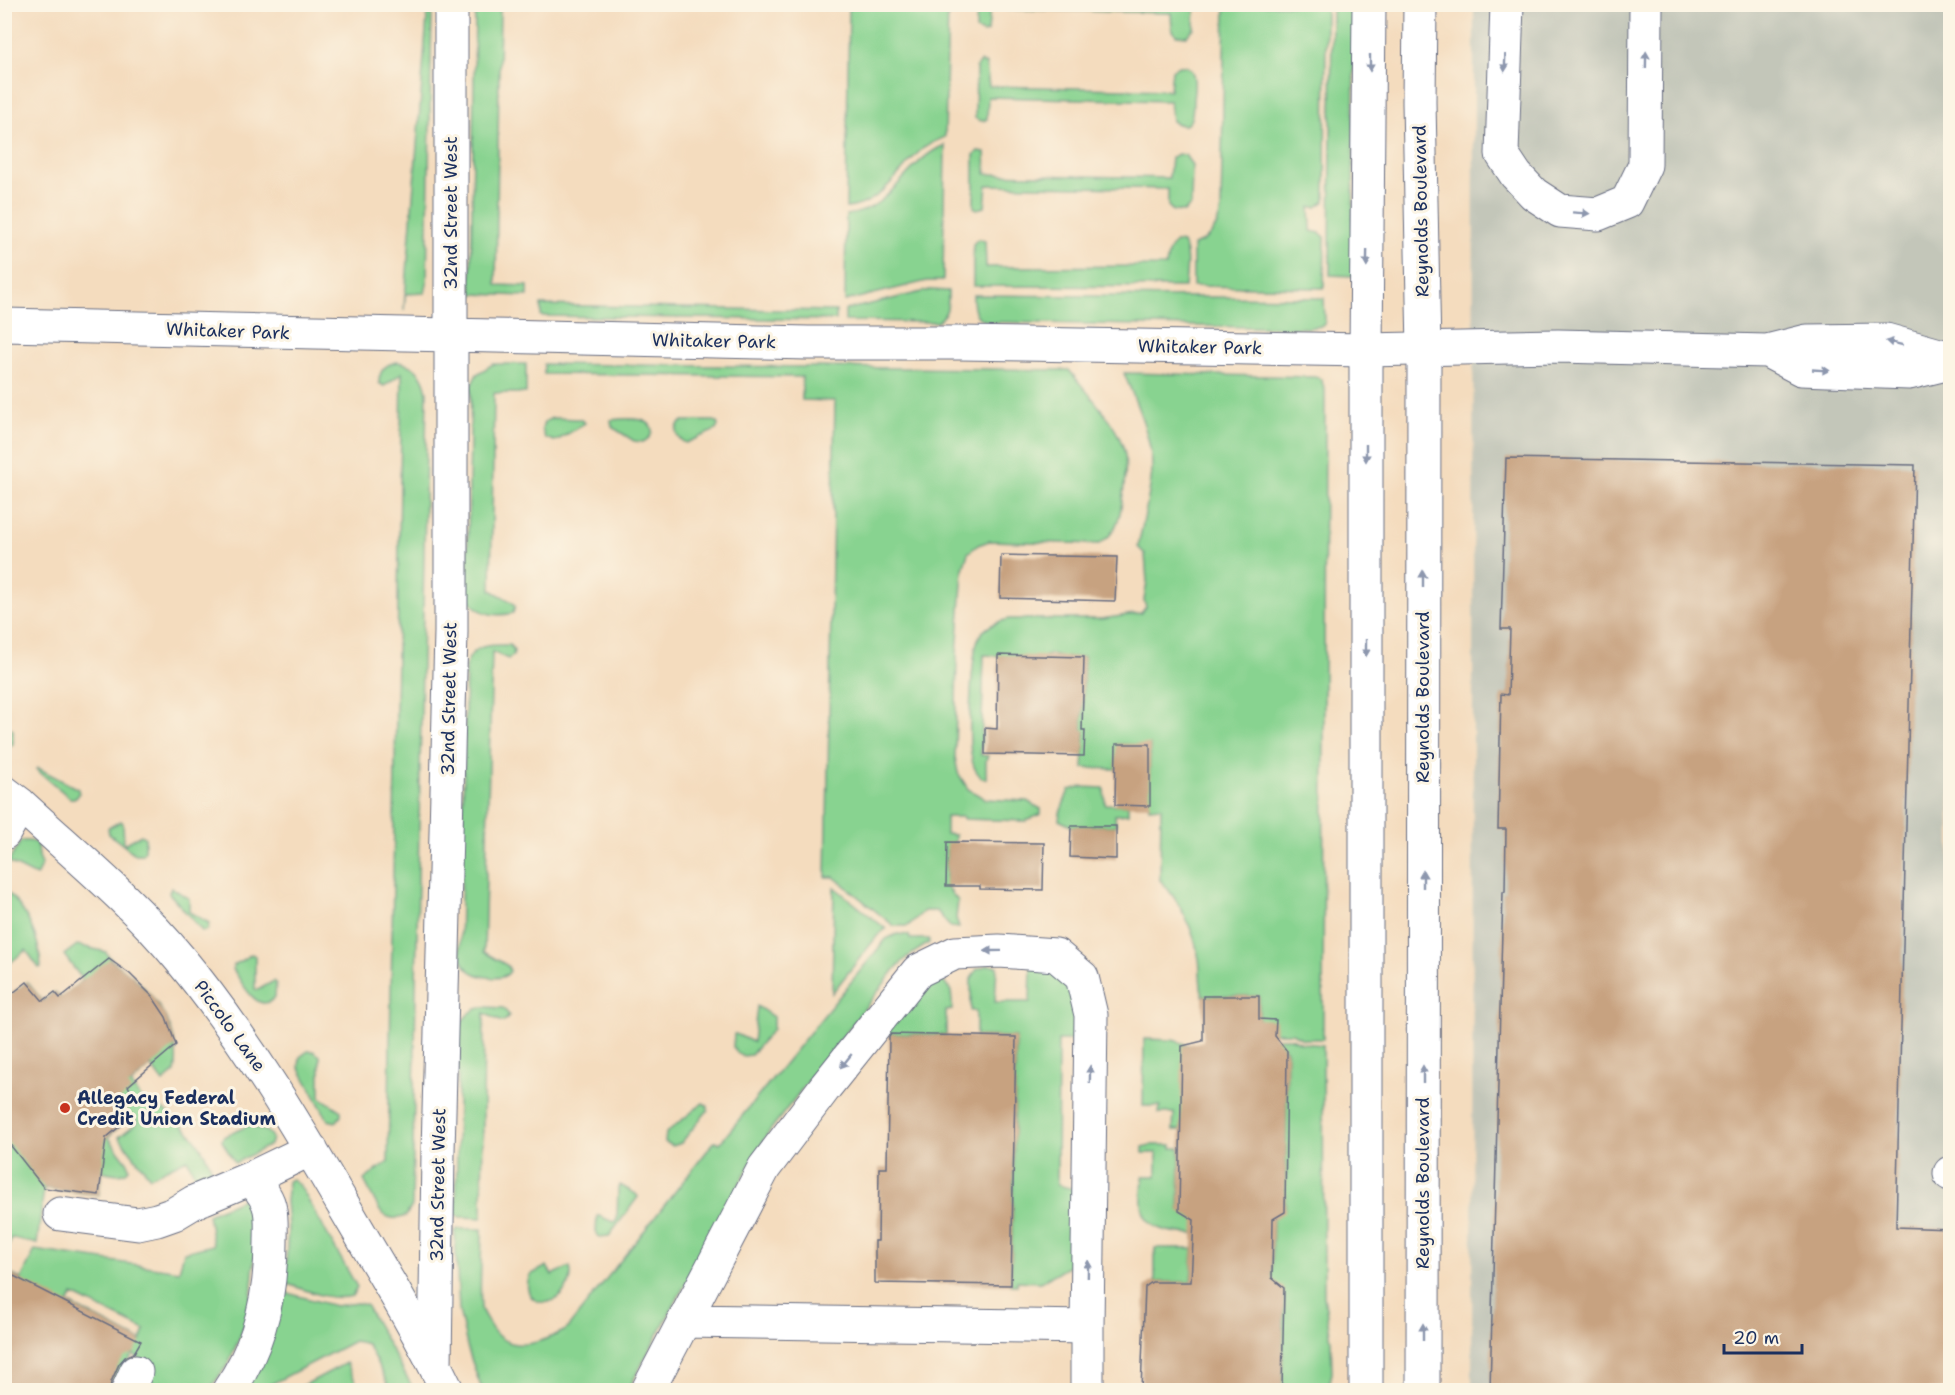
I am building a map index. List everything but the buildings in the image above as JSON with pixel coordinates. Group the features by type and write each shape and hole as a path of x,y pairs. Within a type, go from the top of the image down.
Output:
{"main road":[{"name":"32nd Street West","path":"441,1378 438,1152 451,632 452,4"},
{"path":"1366,1390 1366,350 1370,4"},
{"name":"Reynolds Boulevard","path":"1420,4 1419,102 1424,350 1423,1390"},
{"path":"1507,4 1502,154 1516,175 1534,194 1560,212 1598,214 1628,202 1645,165 1646,4"},
{"name":"Whitaker Park","path":"4,326 808,343 960,343 1366,350 1558,346 1767,351 1801,369 1909,373 1950,360"},
{"path":"4,833 13,798"},
{"name":"Piccolo Lane","path":"13,798 149,925 179,958 214,1003 270,1081 441,1378"},
{"path":"648,1390 764,1168 826,1086 918,971 955,953 999,951 1056,955 1082,977 1091,1015 1087,1390"},
{"path":"60,1214 138,1224 148,1222 174,1214 194,1202 252,1178 311,1149"},
{"path":"229,1390 243,1370 258,1336 271,1270 270,1210 264,1195 252,1178"},
{"path":"684,1321 1087,1327"}],"shaded area":[{"path":"1474,5 1950,5 1950,1390 1472,1390"}],"green space":[{"path":"428,5 432,5 427,284 425,293 405,294"},
{"path":"479,5 500,5 496,285 528,286 528,296 473,294 471,285 475,12"},
{"path":"849,5 948,5 945,137 923,149 879,194 858,206 846,208"},
{"path":"977,5 1195,5 1194,28 1187,36 1176,35 1172,29 1171,13 990,9 988,31 983,33 976,30"},
{"path":"1225,5 1326,5 1325,201 1317,207 1310,207 1311,231 1325,237 1324,288 1193,286 1193,245 1209,236 1218,222 1221,210"},
{"path":"1332,5 1354,5 1353,276 1330,275"},
{"path":"980,62 986,64 989,86 1170,90 1172,70 1178,66 1185,66 1194,76 1192,116 1190,121 1184,125 1172,121 1170,101 988,97 987,119 979,120 975,118 976,67"},
{"path":"945,145 943,281 927,281 845,301 846,215 862,211 875,204 931,152"},
{"path":"978,151 985,152 986,174 1169,178 1171,158 1178,154 1185,155 1192,165 1191,204 1184,212 1173,211 1168,206 1168,189 987,185 985,207 977,209 974,207 974,155"},
{"path":"978,239 985,241 986,267 1166,266 1171,247 1176,242 1183,243 1187,259 1185,287 973,286 973,244"},
{"path":"930,290 948,291 946,312 937,322 845,321 845,310"},
{"path":"973,295 1324,298 1325,321 1323,326 1307,328 989,322 984,321 975,313"},
{"path":"541,305 836,311 836,320 541,316"},
{"path":"397,362 409,365 418,371 424,380 427,392 412,1206 406,1216 395,1218 386,1216 380,1211 364,1180 388,1162 402,373 384,386 379,383 384,369 389,364"},
{"path":"493,364 526,364 526,393 494,393 491,590 515,606 513,613 498,615 478,609 467,591 471,386 477,374"},
{"path":"544,364 1069,370 1102,410 1117,433 1126,461 1120,514 1109,536 1099,544 989,541 978,545 968,553 963,569 957,654 955,757 958,773 968,789 985,799 1027,801 1041,809 1041,814 1026,821 946,817 946,834 955,835 954,850 947,850 946,886 958,901 956,918 959,928 950,927 937,911 924,911 908,926 894,926 834,877 826,877 835,401 802,400 802,377 544,374"},
{"path":"1124,373 1315,377 1321,379 1325,390 1323,1039 1303,1039 1292,1033 1275,1033 1259,1019 1259,996 1203,996 1197,948 1190,927 1174,897 1160,880 1161,807 1149,808 1150,745 1117,744 1116,769 1083,768 1084,657 1059,657 1050,654 1041,658 984,655 981,755 988,756 986,779 979,775 973,764 970,729 972,676 976,646 984,630 1009,619 1102,619 1141,613 1146,607 1144,600 1147,582 1145,554 1138,547 1150,489 1152,458 1142,420"},
{"path":"552,418 580,419 585,423 554,441 545,438 542,429 544,422"},
{"path":"611,420 642,420 651,426 651,435 643,442 634,441 612,427"},
{"path":"683,421 714,421 718,426 716,430 686,443 680,439 676,430"},
{"path":"510,645 514,651 513,656 508,659 492,652 484,952 508,966 510,971 506,975 495,978 476,974 467,968 460,950 466,665 478,649"},
{"path":"10,728 13,730 13,744 5,748 5,731"},
{"path":"36,769 78,789 79,794 76,798 70,798"},
{"path":"1080,787 1104,788 1105,804 1128,805 1128,814 1115,815 1116,826 1071,826 1059,820 1069,790"},
{"path":"121,821 124,844 141,835 145,837 145,851 142,854 135,854 109,834 108,828"},
{"path":"21,841 37,844 42,864 36,876 8,862"},
{"path":"171,887 189,899 189,912 209,923 208,929 202,931 169,893"},
{"path":"834,887 886,929 878,935 832,993"},
{"path":"4,889 19,905 35,935 40,956 41,967 39,968 26,950 5,967"},
{"path":"897,934 909,935 910,939 929,939 929,943 907,957 896,968 768,1133 628,1390 482,1390 468,1350 459,1310 455,1232 458,1229 482,1229 481,1308 496,1334 505,1341 524,1344 535,1343 566,1330 715,1141 720,1143 886,939"},
{"name":"Allegacy Federal Credit Union Stadium","path":"77,945 106,952 114,962 143,986 160,1008 172,1032 175,1045 175,1072 163,1082 151,1066 131,1084 144,1101 164,1110 187,1130 200,1145 213,1173 198,1178 187,1159 150,1177 119,1137 138,1122 132,1116 108,1137 128,1163 129,1169 120,1174 102,1171 99,1195 44,1188 37,1244 12,1238 5,1255 5,1000 27,982 43,1001 55,992 61,998 83,980 64,955"},
{"path":"252,954 255,956 255,989 258,990 274,981 276,983 275,997 269,1002 262,1003 256,1000 233,969 234,965"},
{"path":"988,965 997,966 995,1002 1030,1002 1031,967 1045,970 1059,977 1071,987 1076,1000 1074,1040 1058,1040 1057,1185 1074,1189 1079,1261 1040,1282 1017,1281 1017,1285 1011,1285 1016,1037 976,1036 976,1011 971,1011 971,979 977,969"},
{"path":"932,979 944,982 950,988 952,1010 946,1011 946,1035 889,1034 885,1031"},
{"path":"757,1006 773,1017 773,1029 751,1055 743,1056 733,1047 734,1034 753,1042"},
{"path":"484,1007 503,1008 509,1015 502,1022 484,1013 482,1218 460,1217 456,1215 459,1030 468,1015"},
{"path":"1275,1038 1291,1038 1302,1043 1323,1045 1324,1296 1331,1341 1332,1373 1328,1390 1282,1390 1284,1291 1272,1280 1273,1219 1285,1210 1287,1050"},
{"path":"1144,1039 1173,1040 1189,1045 1181,1130 1173,1130 1174,1113 1159,1113 1160,1106 1143,1106"},
{"path":"308,1051 313,1051 320,1056 320,1097 341,1111 341,1116 336,1122 328,1120 299,1067 300,1057"},
{"path":"703,1103 708,1106 708,1110 681,1143 673,1146 665,1142 666,1133"},
{"path":"252,1124 270,1135 272,1138 270,1145 235,1163 222,1141 223,1137"},
{"path":"1172,1145 1172,1148 1180,1148 1179,1209 1184,1214 1199,1215 1198,1234 1163,1230 1149,1221 1144,1214 1143,1176 1157,1176 1157,1153 1143,1153 1143,1147"},
{"path":"292,1179 299,1184 357,1287 352,1296 327,1296 285,1283 288,1228 286,1201 288,1181"},
{"path":"620,1185 638,1197 609,1236 599,1237 596,1232 597,1216 613,1222 617,1220"},
{"path":"252,1195 257,1196 250,1308 228,1364 209,1390 148,1390 150,1373 143,1362 133,1354 111,1390 5,1390 4,1271 21,1279 35,1250 179,1271 184,1252 213,1245 208,1214","holes":["73,1295 145,1330 141,1341 68,1303"]},
{"path":"1155,1248 1193,1248 1191,1282 1155,1282"},
{"path":"547,1266 552,1275 570,1267 570,1282 558,1297 551,1301 537,1301 528,1291 530,1275"},
{"path":"284,1292 335,1306 357,1303 366,1305 414,1390 391,1390 367,1344 354,1341 260,1390 243,1390"},
{"path":"346,1363 360,1390 295,1390"}],"place":[{"name":"Allegacy Federal Credit Union Stadium","path":"65,1108"}]}
